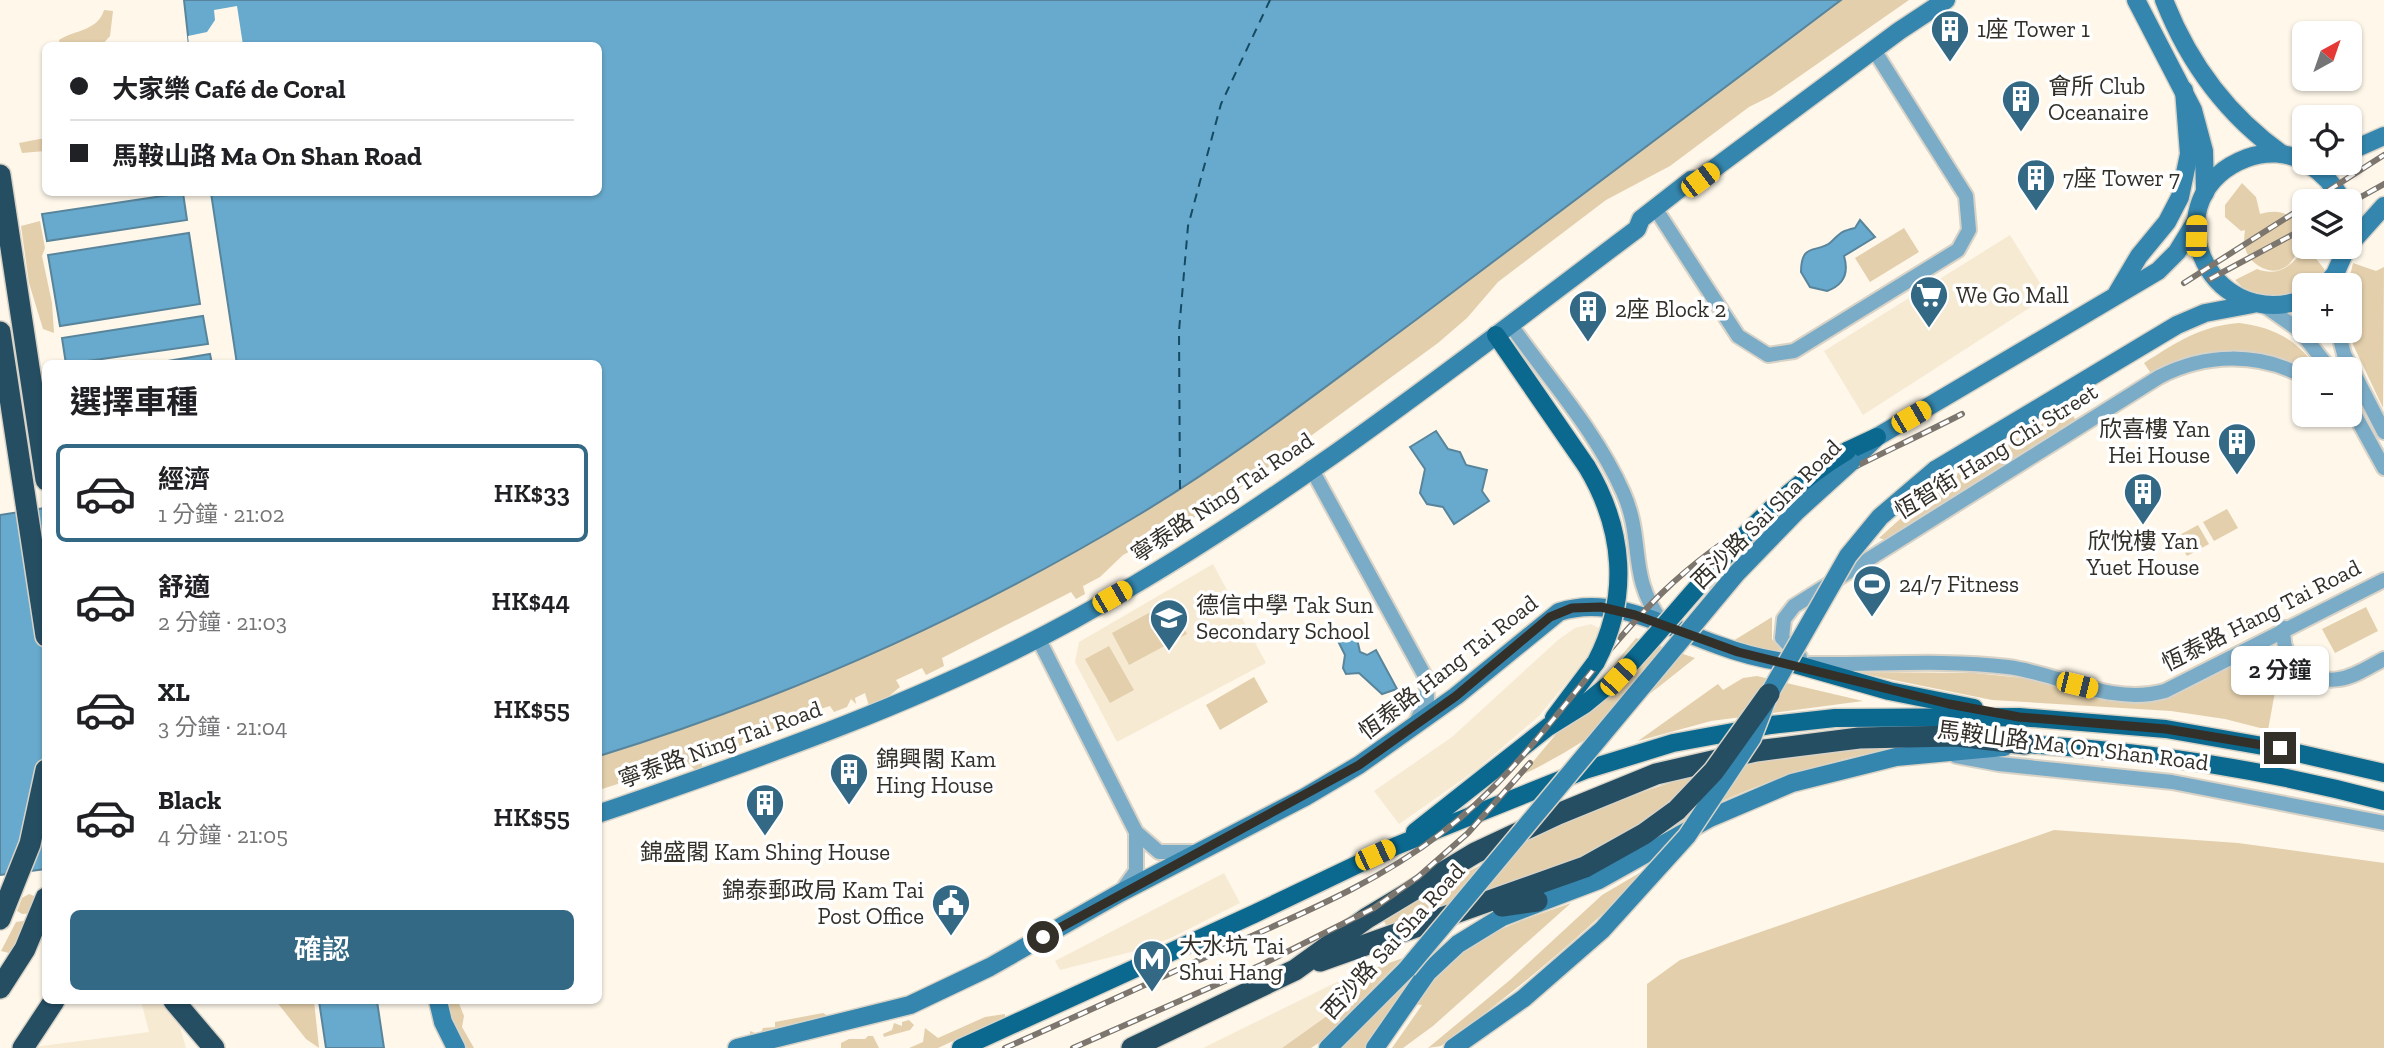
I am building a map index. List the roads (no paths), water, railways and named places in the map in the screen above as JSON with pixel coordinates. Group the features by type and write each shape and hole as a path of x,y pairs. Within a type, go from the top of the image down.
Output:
{"highway":[{"path":"0,175 42,453"},
{"path":"0,332 42,610"},
{"path":"1295,970 1585,867 1624,846 1668,817 1701,786 1769,694"},
{"name":"馬鞍山路 Ma On Shan Road","path":"1132,1048 1295,970 1367,918 1475,853 1558,814 1656,774 1756,751 1859,738 1956,736 2025,744"},
{"path":"0,919 30,844 42,788"},
{"path":"1472,909 1538,901"},
{"path":"0,988 25,949 42,908"},
{"path":"23,1048 52,1004"},
{"path":"177,1004 214,1048"}],"main road":[{"name":"寧泰路 Ning Tai Road","path":"602,813 863,718 1038,638 1170,563 1311,468 1503,329 1637,229 1641,219 1658,213 1691,180 1700,180 1874,50 1946,0"},
{"path":"2136,0 2184,90 2204,150 2205,193"},
{"path":"2164,0 2206,83 2241,122 2282,154"},
{"path":"2116,296 2139,256 2167,222 2180,197 2189,154 2184,90"},
{"path":"2362,146 2384,136"},
{"path":"1396,846 1548,727 1585,704 1618,677 1761,519 1821,467 1849,456 2158,271 2185,242 2196,221 2205,193 2214,180 2238,162 2267,154 2292,157"},
{"path":"2324,175 2336,189"},
{"path":"2362,231 2384,206"},
{"path":"2196,221 2199,251 2211,275 2230,293 2259,305"},
{"path":"1452,1048 1524,998 1602,930 1687,836 1752,738 1769,694 1848,556 1895,502 1936,470 2177,325 2205,313 2259,305 2292,304"},
{"path":"1503,329 1587,467 1608,508 1619,563 1619,592 1613,623 1595,662 1548,727"},
{"name":"西沙路 Sai Sha Road","path":"1328,1048 1407,969 1728,584 1849,456"},
{"name":"恆泰路 Hang Tai Road","path":"737,1048 910,1005 1000,962 1120,893 1305,797 1412,729 1559,612 1586,606 1601,607 1662,622 1738,652 1791,663"},
{"path":"1791,663 1889,691 2019,717"},
{"name":"馬鞍山路 Ma On Shan Road","path":"961,1048 1396,846 1585,770 1673,743 1771,725 1835,718 2019,717 2177,731 2280,748 2384,773"},
{"name":"馬鞍山路 Ma On Shan Road","path":"1375,1048 1416,987 1444,956 1480,929 1538,901 1599,880 1710,818 1767,792 1858,765 1920,755 2025,744 2175,759 2292,780 2384,801"},
{"path":"439,1004 443,1022 456,1048"}],"street":[{"path":"1658,213 1738,336 1768,355 1787,355 1958,250 1969,230 1966,196 1874,50"},
{"path":"2259,305 2305,335 2321,357"},
{"path":"1503,329 1601,450 1618,480 1633,520 1641,587 1662,622"},
{"path":"2341,343 2348,363 2384,432"},
{"name":"恆智街 Hang Chi Street","path":"1811,664 1789,649 1782,638 1784,619 1794,606 2146,384 2183,366 2226,358 2259,361 2292,372"},
{"path":"2361,427 2384,468"},
{"path":"1311,468 1426,678 1425,705 1412,729"},
{"name":"恆泰路 Hang Tai Road","path":"1791,663 2009,667 2101,691 2151,694 2165,691 2284,628 2384,580"},
{"path":"2284,628 2283,645 2291,659 2303,671 2320,678 2341,679 2384,659"},
{"path":"1038,638 1136,832 1159,852 1197,852"},
{"name":"馬鞍山路 Ma On Shan Road","path":"1920,755 1956,756 1999,764 2161,780 2278,800 2384,823"},
{"path":"1120,893 1136,871 1136,832"}],"water":[{"path":"184,0 1841,0 1313,396 1208,471 1135,517 1006,589 874,653 738,709 602,755 602,360 236,360 211,196 602,196 602,42 189,42"},
{"path":"163,196 183,196 187,220 47,241 42,214"},
{"path":"1860,220 1875,237 1844,256 1844,278 1838,285 1827,291 1810,287 1801,272 1804,256 1811,250 1826,245 1843,232 1855,228"},
{"path":"189,233 200,304 60,326 48,255"},
{"path":"203,316 208,344 94,360 65,360 62,338"},
{"path":"210,354 211,360 174,360"},
{"path":"1436,431 1448,449 1460,452 1466,465 1487,470 1482,491 1489,501 1454,524 1443,507 1427,504 1420,493 1425,469 1410,447"},
{"path":"42,508 42,869 0,875 0,515"},
{"path":"1350,632 1357,639 1360,652 1367,655 1376,650 1397,689 1382,694 1359,673 1346,674 1343,668 1345,655 1338,641 1341,635"},
{"path":"319,1004 377,1004 384,1048 326,1048"}],"railway":[{"path":"2331,189 2384,155"},
{"path":"2362,196 2384,184"},
{"path":"2184,283 2292,214"},
{"path":"2210,279 2292,235"},
{"path":"1005,1048 1314,908 1392,867 1472,808 1529,749 1633,623 1695,564 1767,514 1844,472 1962,414"},
{"path":"1073,1048 1261,965 1374,908 1418,877 1468,833 1530,763"}],"place":[{"name":"1座 Tower 1","path":"1950,63"},
{"name":"會所 Club Oceanaire","path":"2021,133"},
{"name":"7座 Tower 7","path":"2036,212"},
{"name":"We Go Mall","path":"1929,329"},
{"name":"2座 Block 2","path":"1588,343"},
{"name":"欣喜樓 Yan Hei House","path":"2237,476"},
{"name":"欣悅樓 Yan Yuet House","path":"2143,526"},
{"name":"24/7 Fitness","path":"1872,618"},
{"name":"德信中學 Tak Sun Secondary School","path":"1169,652"},
{"name":"錦興閣 Kam Hing House","path":"849,806"},
{"name":"錦盛閣 Kam Shing House","path":"765,837"},
{"name":"錦泰郵政局 Kam Tai Post Office","path":"951,937"},
{"name":"大水坑 Tai Shui Hang","path":"1152,993"}]}
